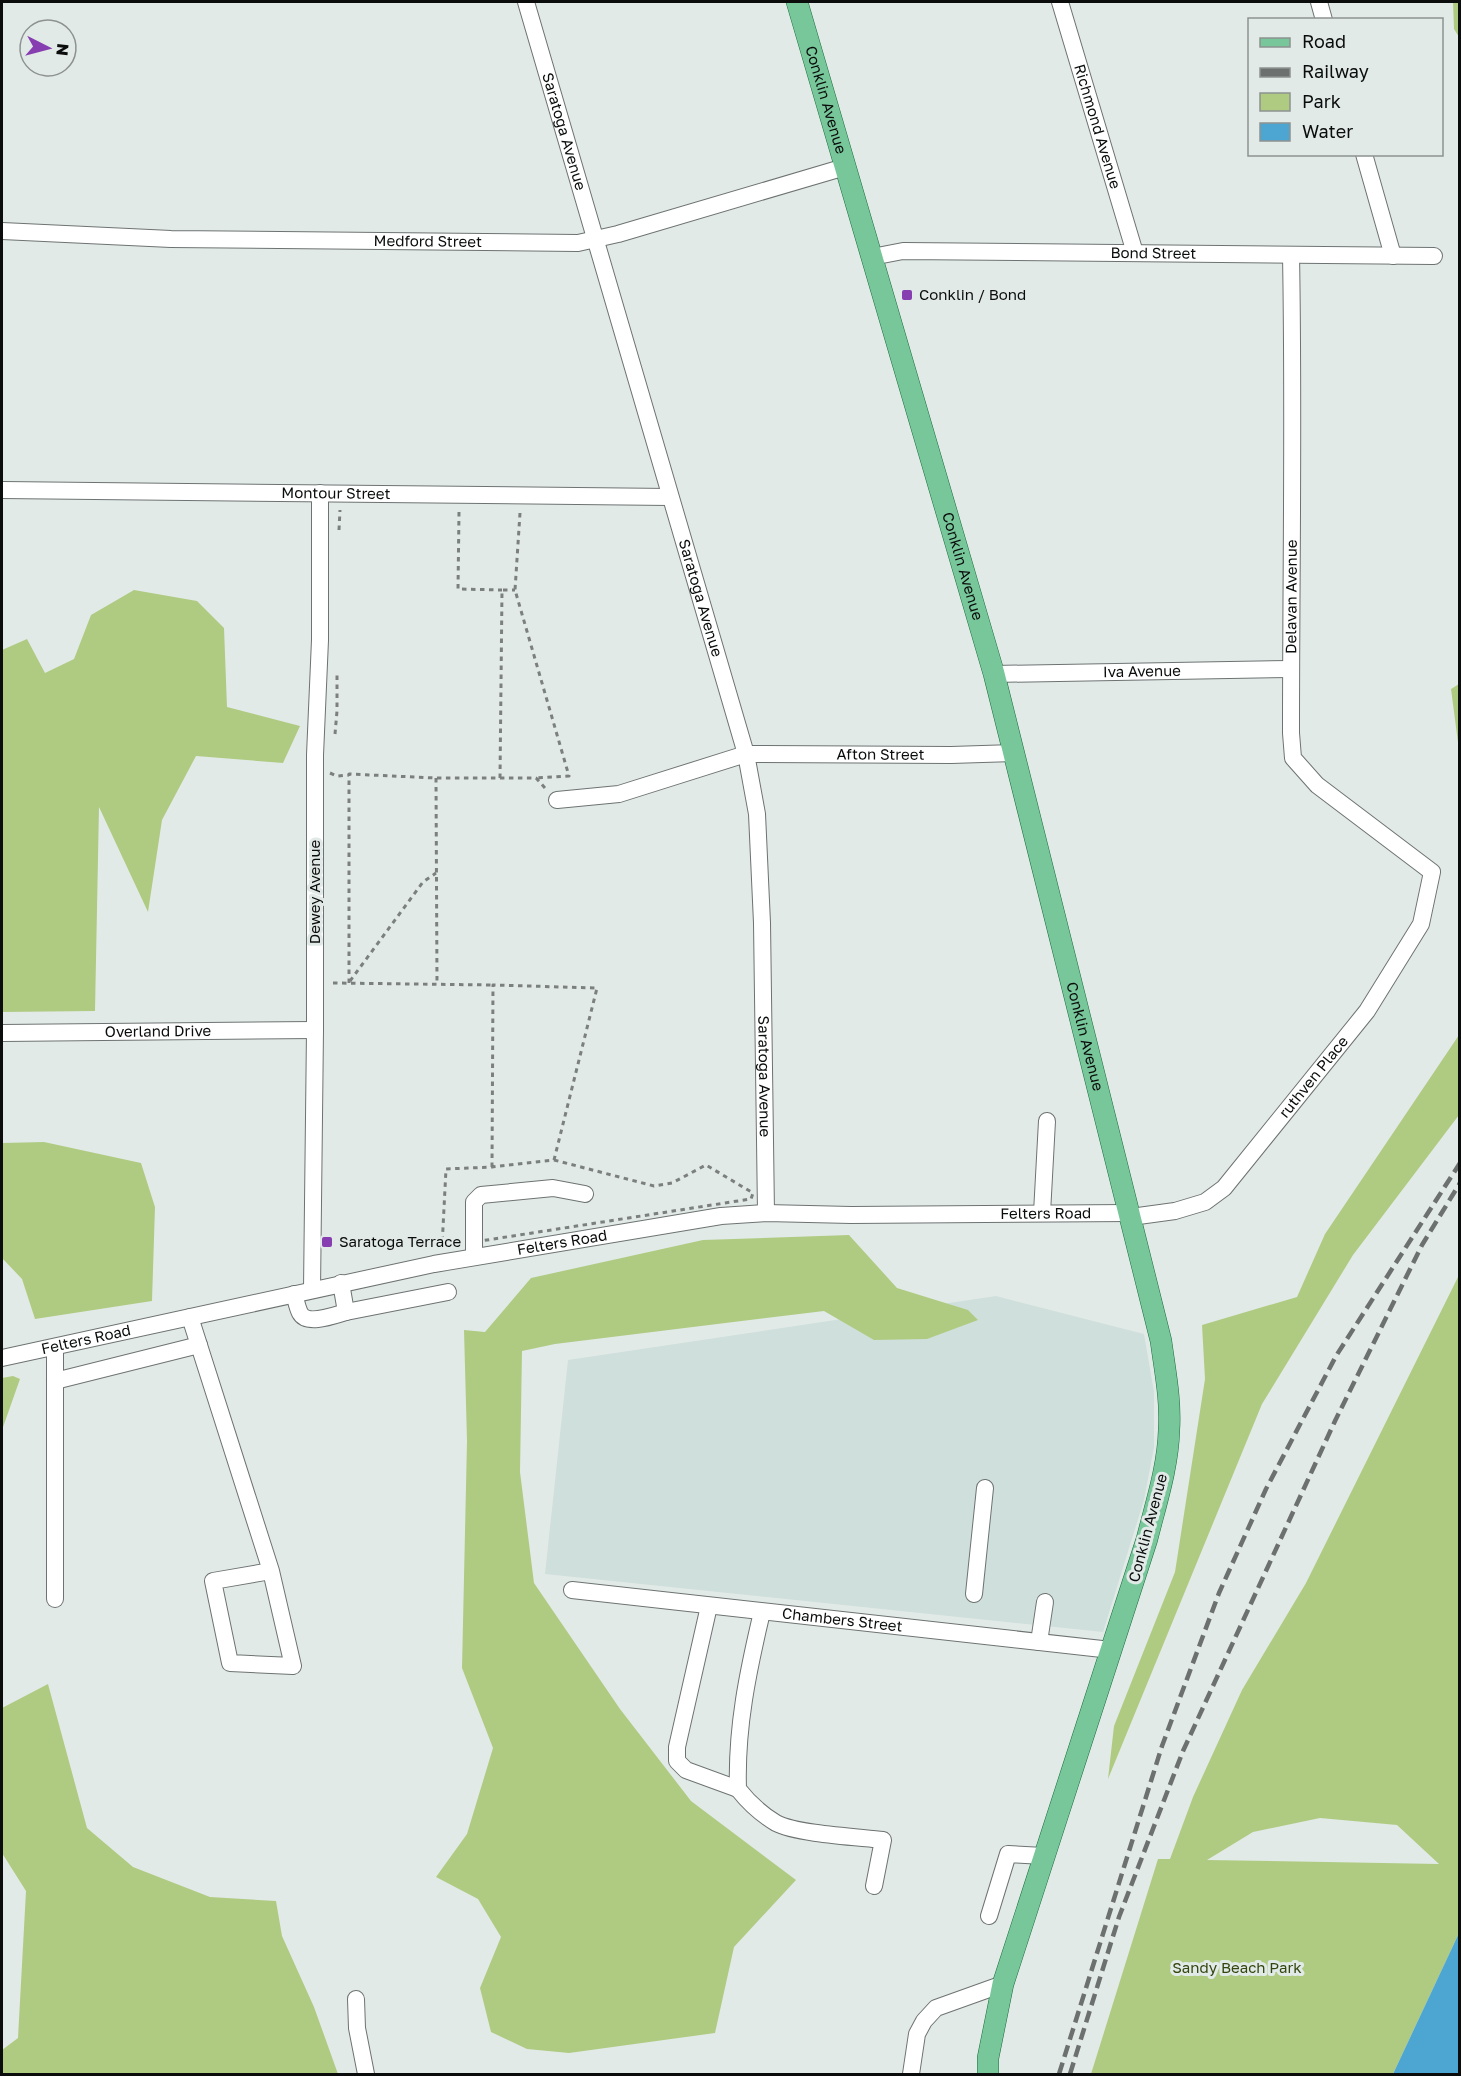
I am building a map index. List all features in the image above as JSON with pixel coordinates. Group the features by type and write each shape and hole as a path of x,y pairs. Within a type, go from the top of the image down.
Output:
{"main road":[{"name":"Conklin Avenue","path":"796,2 994,674 1131,1215 1161,1341 1169,1404 1169,1431 1164,1472 1150,1528 1003,1984 988,2058 988,2074"}],"street":[{"name":"Saratoga Avenue","path":"526,2 746,754 757,814 766,1213"},
{"name":"Richmond Avenue","path":"1060,2 1135,253"},
{"path":"1319,2 1323,18"},
{"path":"1365,156 1393,256"},
{"name":"Medford Street","path":"2,231 171,239 578,243 596,240 845,167"},
{"name":"Bond Street","path":"872,257 903,251 1434,255"},
{"name":"Delavan Avenue","path":"1291,255 1294,389 1291,514 1293,758 1317,784 1432,872"},
{"name":"Montour Street","path":"2,490 670,497"},
{"name":"Dewey Avenue","path":"312,1290 315,755 320,640 320,494"},
{"name":"Iva Avenue","path":"994,674 1291,669"},
{"name":"Afton Street","path":"557,800 619,794 746,754 1014,753"},
{"name":"ruthven Place","path":"1131,1215 1175,1211 1205,1202 1224,1188 1367,1011 1421,924 1432,872"},
{"name":"Overland Drive","path":"2,1034 315,1030"},
{"path":"1042,1213 1047,1121"},
{"path":"474,1257 474,1202 481,1195 553,1188 585,1194"},
{"name":"Felters Road","path":"2,1358 341,1283 474,1257 721,1216 766,1213 1131,1215"},
{"path":"341,1283 346,1312"},
{"path":"294,1294 300,1314 305,1319 313,1319 448,1292"},
{"path":"190,1317 271,1571 293,1666 230,1663 213,1581 271,1571"},
{"path":"55,1380 199,1345"},
{"path":"55,1347 55,1599"},
{"path":"974,1594 985,1488"},
{"name":"Chambers Street","path":"572,1590 1112,1650"},
{"path":"1039,1642 1045,1602"},
{"path":"709,1605 677,1747 677,1761 686,1770 738,1790 752,1806 778,1824 883,1840 874,1886"},
{"path":"738,1790 740,1721 749,1666 762,1612"},
{"path":"989,1916 1008,1854 1044,1856"},
{"path":"911,2074 917,2034 924,2021 936,2008 1003,1984"},
{"path":"356,2000 357,2028 366,2074"}],"path":[{"path":"339,534 339,516 342,506"},
{"path":"459,507 458,589 515,590"},
{"path":"330,772 337,776 436,778 569,776 515,590 520,508"},
{"path":"500,778 502,590"},
{"path":"334,742 337,671"},
{"path":"349,775 349,983"},
{"path":"436,778 437,984"},
{"path":"536,778 557,800"},
{"path":"349,983 423,882 436,873"},
{"path":"329,986 332,983 349,983 597,988 554,1160"},
{"path":"492,1167 493,986"}],"shaded area":[{"path":"996,1296 1144,1334 1154,1392 1154,1447 1144,1500 1103,1632 545,1574 568,1360"}],"green space":[{"path":"1453,2 1459,2 1459,37 1454,29"},
{"path":"134,590 197,601 224,628 227,707 300,726 283,763 196,756 162,820 148,912 99,807 95,1011 2,1012 2,650 27,639 45,673 74,659 91,615"},
{"path":"1459,684 1459,750 1451,689"},
{"path":"1459,1035 1459,1115 1353,1255 1262,1404 1108,1779 1114,1726 1175,1572 1205,1379 1202,1325 1297,1297 1325,1234"},
{"path":"44,1142 141,1163 155,1207 152,1301 35,1319 22,1279 2,1258 2,1143"},
{"path":"849,1235 897,1288 968,1310 978,1320 927,1339 874,1340 824,1311 555,1344 522,1351 520,1472 534,1583 620,1709 691,1801 796,1880 734,1947 715,2033 569,2053 527,2049 491,2032 480,1988 501,1937 478,1899 436,1877 467,1834 493,1748 462,1668 467,1441 464,1330 485,1332 531,1278 703,1240"},
{"name":"Sandy Beach Park","path":"1459,1275 1459,1933 1393,2074 1091,2074 1158,1859 1170,1859 1193,1797 1242,1690 1306,1583","holes":["1320,1818 1397,1825 1439,1864 1207,1860 1253,1832"]},
{"path":"13,1376 20,1379 2,1430 2,1378"},
{"path":"48,1684 87,1828 133,1867 210,1897 276,1901 282,1936 314,2007 338,2074 2,2074 2,2050 18,2038 26,1891 2,1853 2,1708"}],"water":[{"path":"1459,1933 1459,2074 1393,2074"}],"railway":[{"path":"1059,2074 1162,1746 1219,1593 1266,1489 1336,1356 1460,1163"},
{"path":"1070,2074 1119,1917 1183,1751 1335,1421 1422,1245 1460,1183"}],"place":[{"name":"Conklin / Bond","path":"907,295"},
{"name":"Saratoga Terrace","path":"327,1242"}]}
